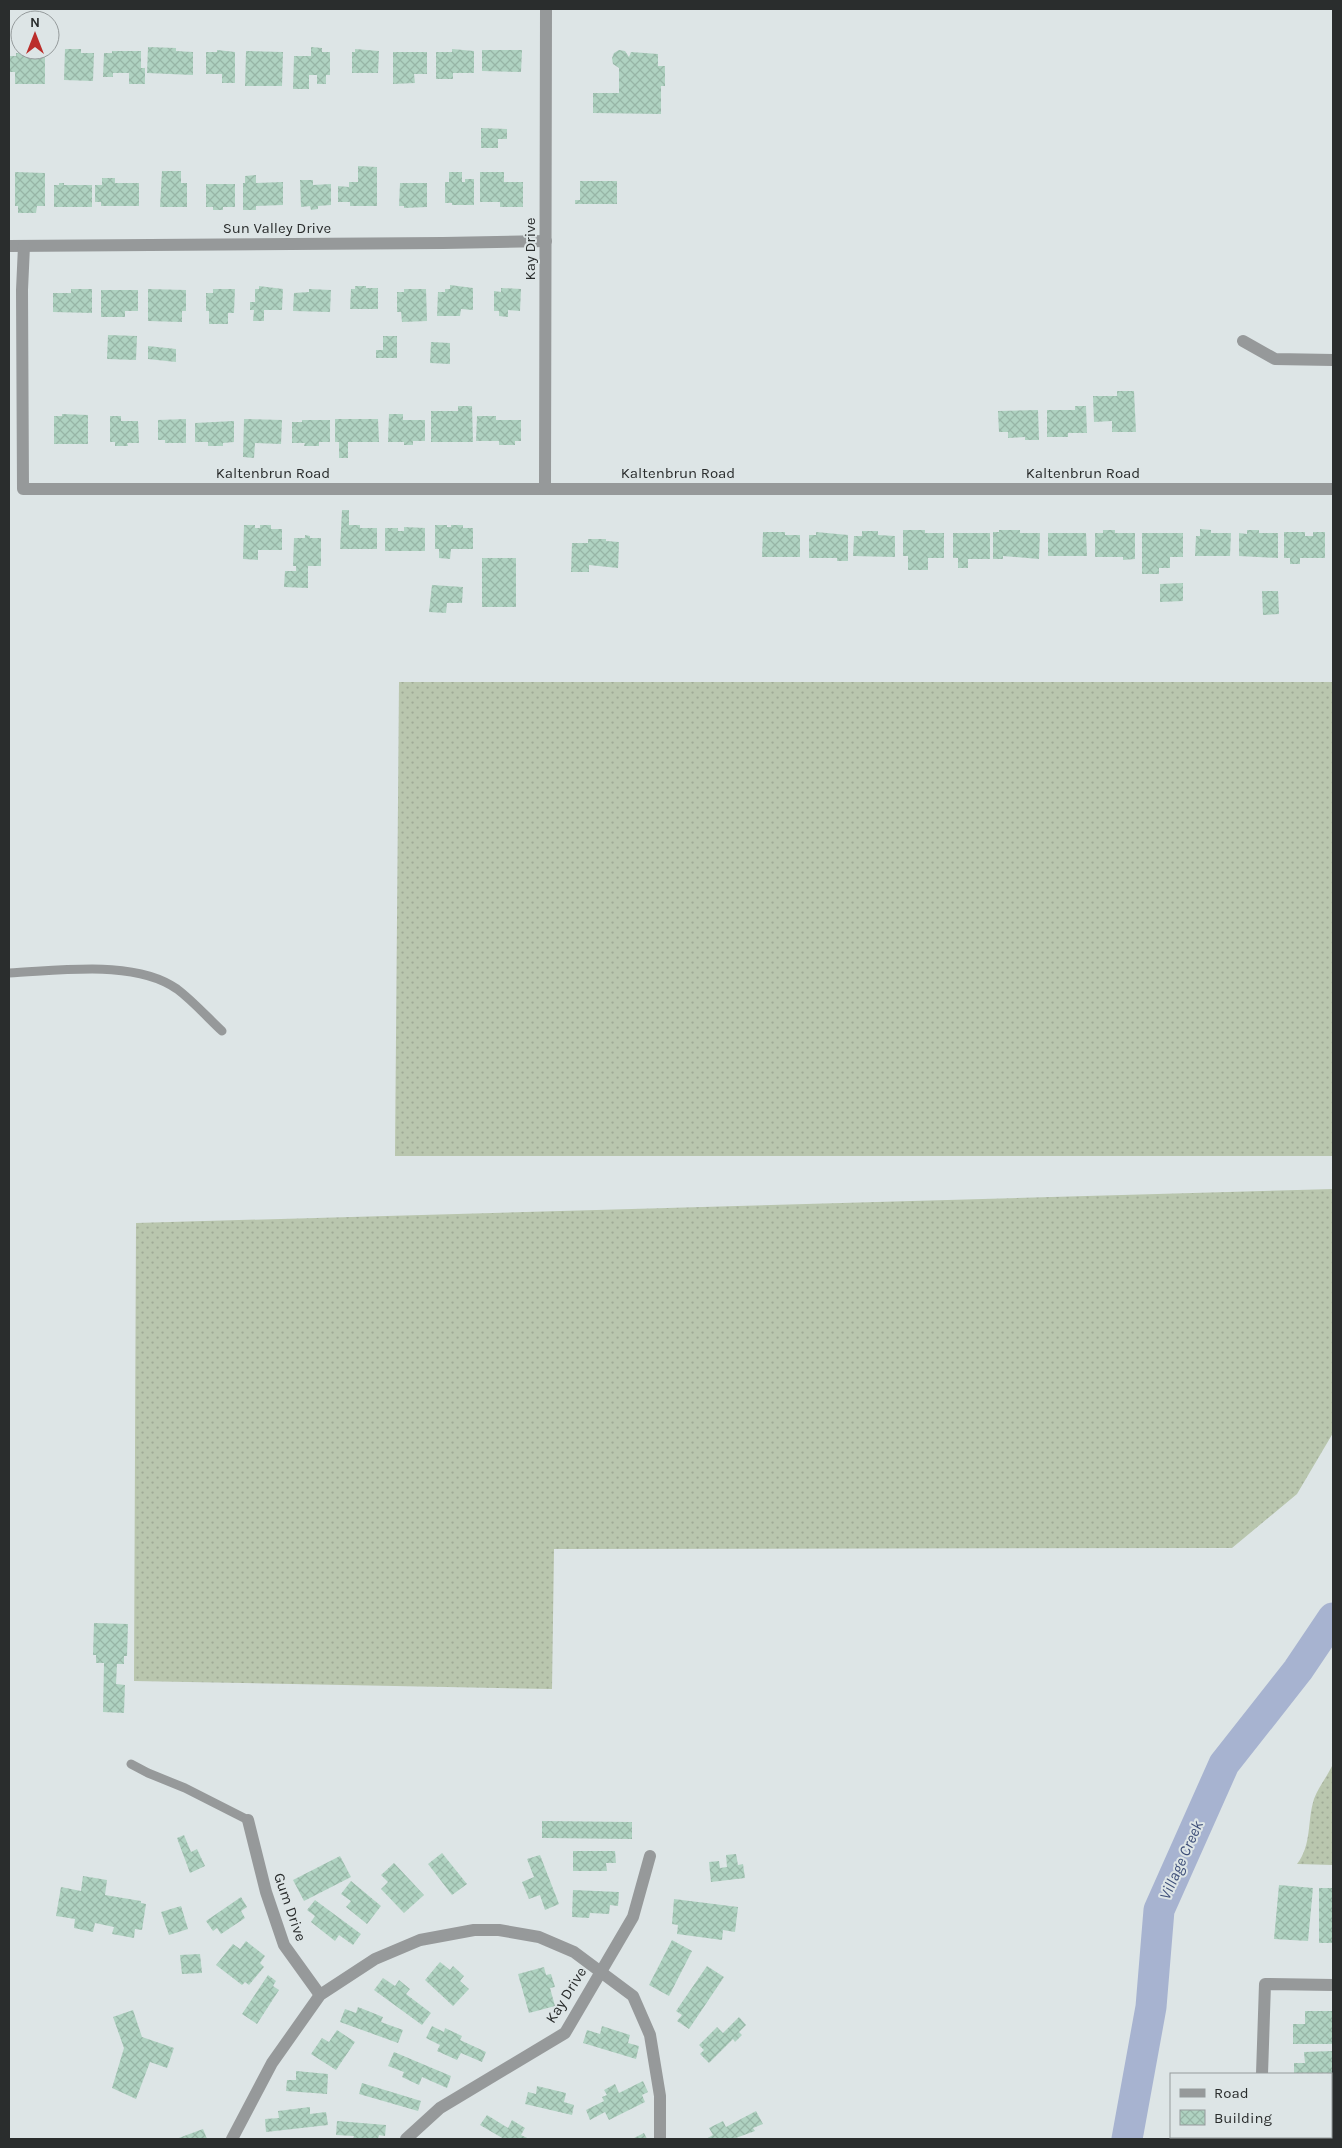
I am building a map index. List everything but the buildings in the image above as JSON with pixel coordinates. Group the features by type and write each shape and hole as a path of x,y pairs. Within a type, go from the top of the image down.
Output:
{"street":[{"name":"Kay Drive","path":"546,9 546,489"},
{"name":"Sun Valley Drive","path":"9,246 546,241"},
{"name":"Kaltenbrun Road","path":"24,246 22,290 23,489 1333,489"},
{"path":"1244,341 1275,359 1333,360"},
{"name":"Gum Drive","path":"248,1820 266,1892 284,1945 320,1995"},
{"name":"Kay Drive","path":"406,2139 440,2108 565,2033 633,1916 650,1856"},
{"path":"232,2139 272,2063 320,1995 375,1959 420,1940 474,1930 499,1930 539,1937 574,1952 633,1996 650,2035 660,2096 660,2139"},
{"path":"1262,2073 1264,1984 1333,1985"}],"lane":[{"path":"9,973 122,969 152,976 177,989 222,1031"},
{"path":"131,1764 186,1788 248,1820"}],"green space":[{"path":"399,682 1333,682 1333,1156 395,1156"},
{"path":"1333,1189 1333,1433 1297,1494 1232,1548 554,1549 552,1689 134,1681 136,1223"},
{"path":"1333,1764 1333,1865 1297,1864 1305,1849 1314,1799"}],"waterway":[{"name":"Village Creek","path":"1127,2139 1151,2007 1159,1910 1224,1764 1298,1670 1333,1618"}]}
